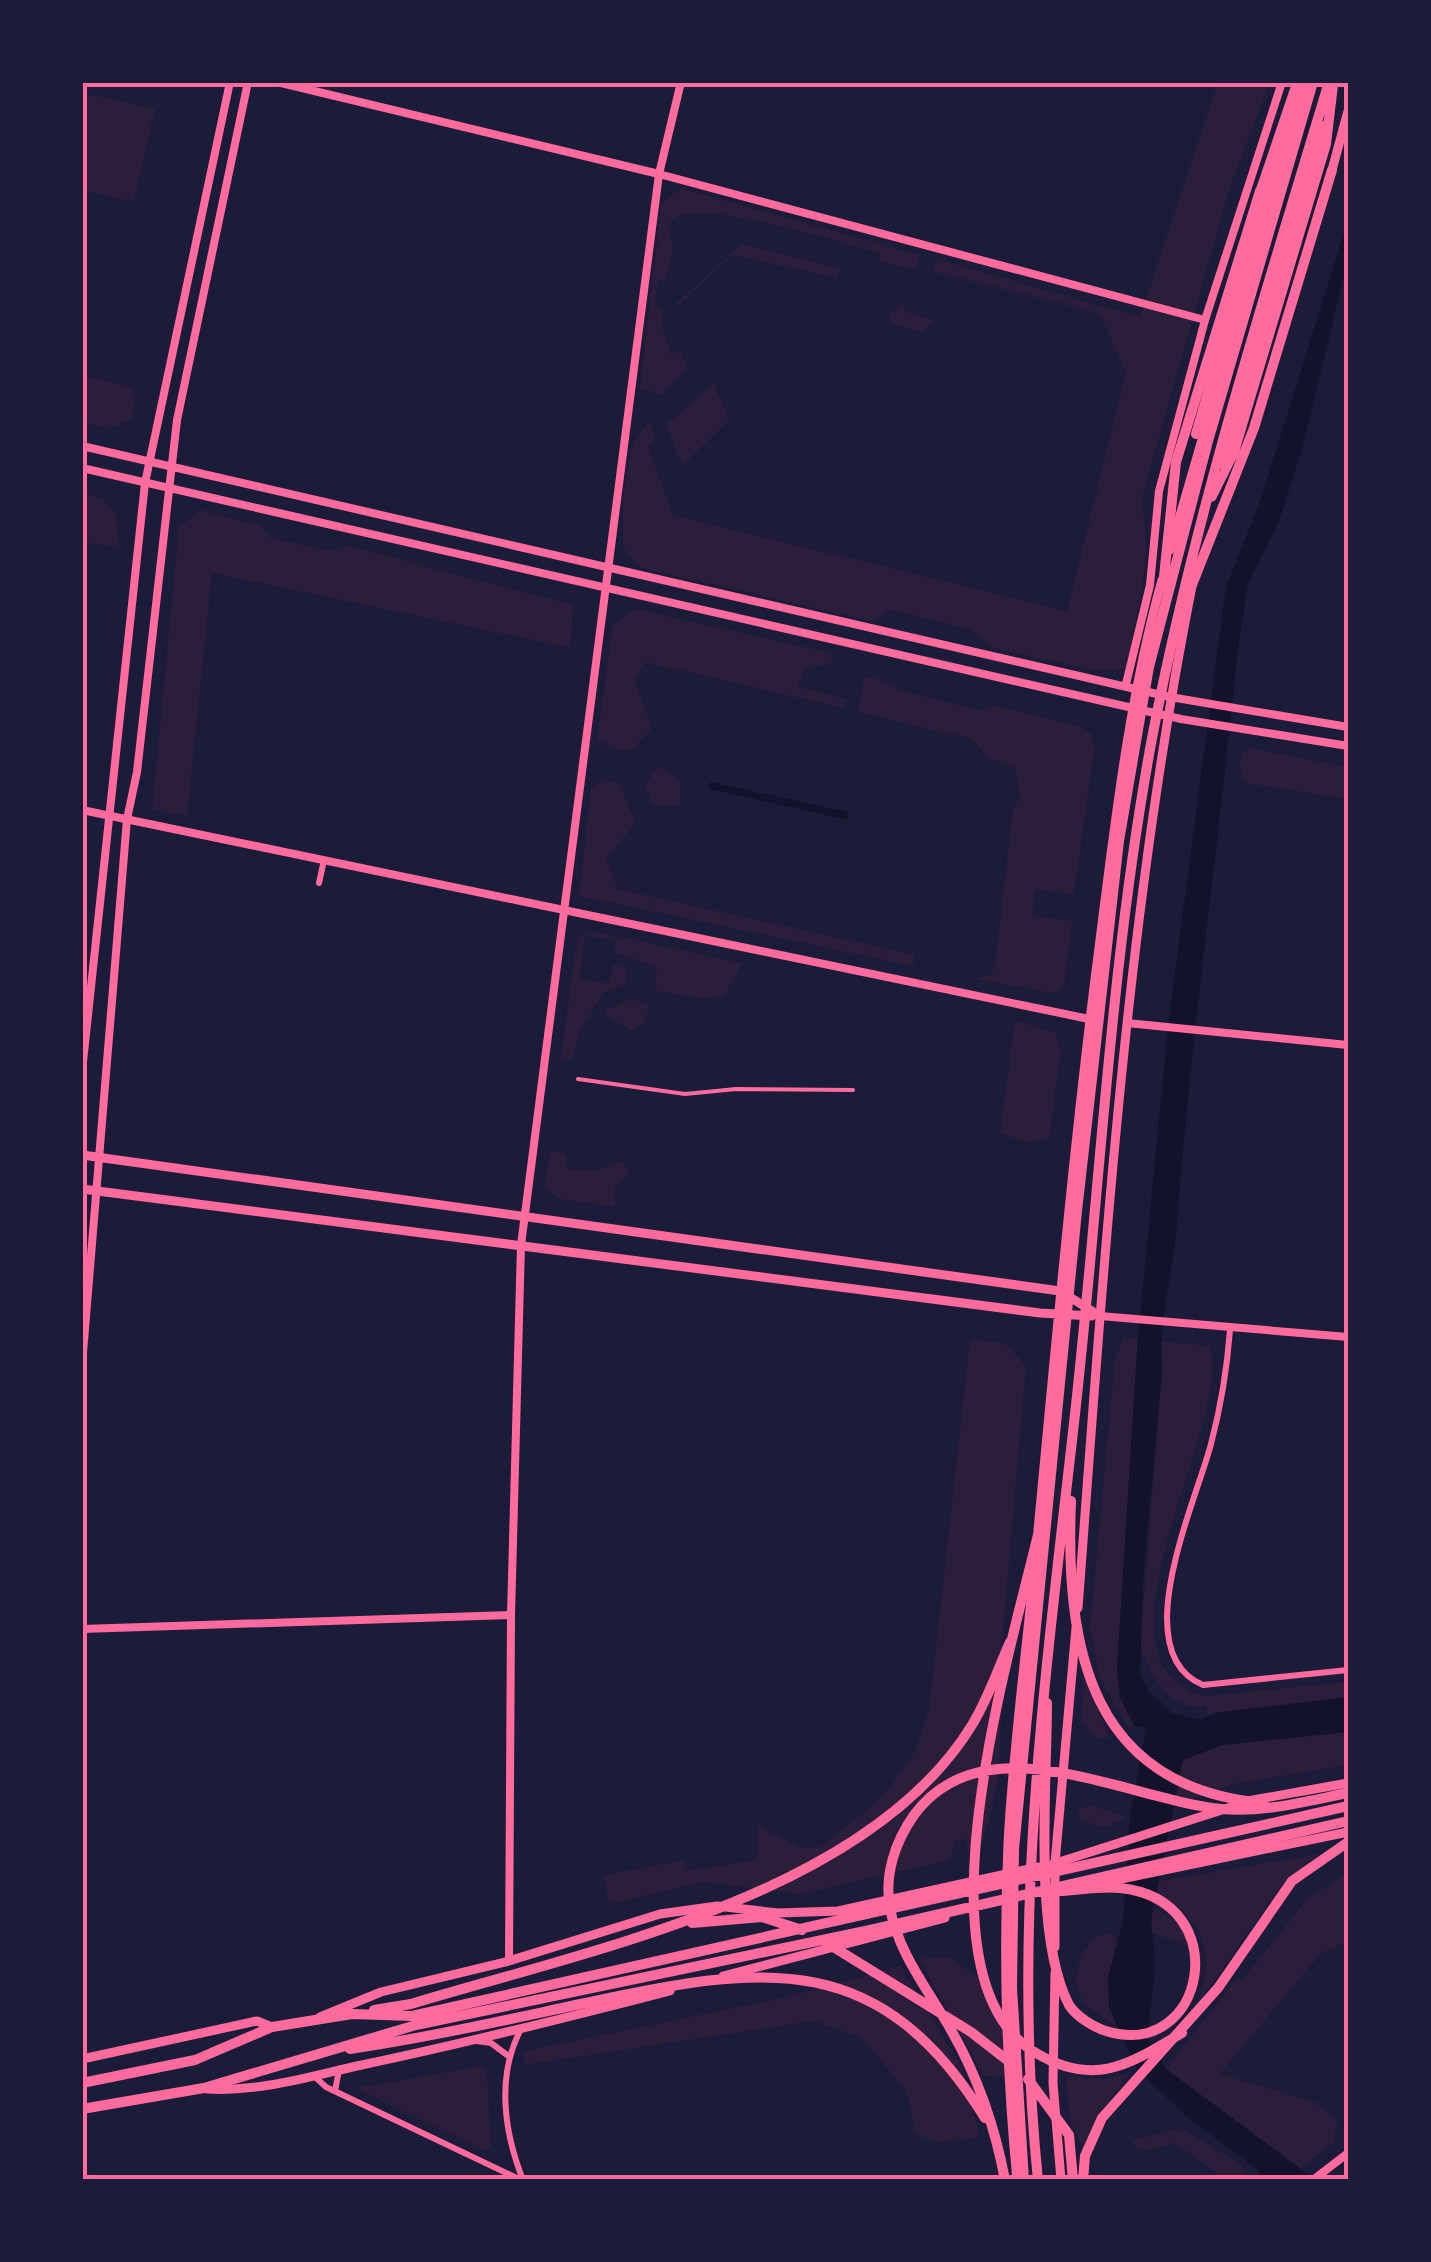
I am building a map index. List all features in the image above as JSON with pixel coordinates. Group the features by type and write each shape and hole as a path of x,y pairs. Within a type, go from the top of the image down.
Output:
{"highway":[{"path":"1159,626 1308,82"},
{"path":"1196,434 1284,132 1308,82"},
{"path":"1233,456 1326,144 1334,82"},
{"path":"1038,2180 1028,2059 1027,1890 1122,930 1174,633 1219,445 1334,82"},
{"path":"1174,633 1254,428 1332,170"},
{"path":"1024,2180 1012,1988 1014,1849 1120,841 1159,626 1176,462 1260,191"},
{"path":"1074,1420 1070,1541 1074,1597 1088,1672 1106,1714 1133,1750 1154,1769 1197,1792 1228,1800 1299,1803"},
{"path":"1052,1469 986,1750 976,1904 984,1990 1012,2034 1032,2051 1079,2070 1124,2066 1182,2033"},
{"path":"82,2108 204,2088 672,1926 774,1886 820,1860 905,1800 948,1758 973,1724 1010,1642"},
{"path":"1037,1892 1056,1892 1120,1888 1156,1898 1190,1929 1197,1949 1189,1996 1178,2011 1164,2025 1140,2034 1096,2028 1071,2008 1059,1978 1048,1907 1048,1888 1048,1830 1047,1812 1048,1652"},
{"path":"1006,2180 997,2137 954,2034 897,1934 889,1906 889,1870 904,1830 919,1808 958,1778 1007,1766 1058,1773 1168,1801 1226,1810 1299,1803 1348,1793"},
{"path":"413,2015 1348,1806"},
{"path":"82,2084 195,2060 272,2028 352,2014 413,2015 1037,1892 1348,1821"},
{"path":"1083,2180 1085,2156 1102,2118 1182,2033 1292,1881 1348,1842"},
{"path":"672,1926 762,1917 785,1922 829,1944 956,2023 1009,2059 1042,2095 1069,2135 1073,2180"},
{"path":"304,2055 417,2039 687,1980 734,1975 810,1978 875,2005 928,2044 964,2086 997,2137"}],"main road":[{"path":"82,1071 145,483 230,82"},
{"path":"82,1365 127,819 170,469 248,82"},
{"path":"276,82 659,174 1205,320"},
{"path":"510,1961 511,1615 521,1245 659,174 681,82"},
{"path":"1017,2180 1009,2099 1006,1904 1060,1291 1089,1019 1132,706 1131,686 1151,572 1159,491 1205,320 1282,82"},
{"path":"1260,191 1296,82"},
{"path":"1131,686 1308,82"},
{"path":"1061,2180 1054,2083 1056,1863 1106,1207 1136,926 1170,696 1212,497 1334,82"},
{"path":"1332,170 1348,111"},
{"path":"1188,487 1196,434"},
{"path":"82,446 1170,696 1348,728"},
{"path":"1212,497 1233,456"},
{"path":"82,468 1167,715 1348,746"},
{"path":"1151,572 1179,520"},
{"path":"82,810 1089,1019"},
{"path":"1127,1022 1348,1045"},
{"path":"82,1156 1060,1291 1100,1316"},
{"path":"82,1189 1058,1315 1348,1337"},
{"path":"82,1629 511,1615"},
{"path":"312,2020 381,1992 510,1961 660,1914 717,1906 778,1913 838,1911 1056,1863 1253,1800 1348,1783"},
{"path":"204,2088 239,2091 476,2041 1055,1890 1163,1872 1348,1832"},
{"path":"934,1892 951,1904 937,1920"},
{"path":"82,2059 257,2022 272,2028"},
{"path":"1314,2178 1348,2153"}],"street":[{"path":"320,884 324,860"},
{"path":"578,1079 684,1094 736,1089 853,1090"},
{"path":"1230,1330 1226,1385 1174,1574 1167,1635 1170,1656 1182,1674 1203,1685 1348,1670"},
{"path":"521,2030 507,2055 506,2131 522,2180"},
{"path":"476,2041 491,2043 507,2055"},
{"path":"335,2091 339,2070"},
{"path":"314,2076 335,2091 522,2180"}],"shaded area":[{"path":"1218,83 1270,83 1230,187 1142,498 1147,555 1128,669 1099,671 992,648 970,629 891,610 871,621 641,568 623,548 628,463 640,433 650,421 655,439 648,447 673,515 1067,611 1126,372 1099,313 935,272 933,264 936,259 1140,317"},
{"path":"83,93 155,109 134,202 83,190"},
{"path":"681,188 920,255 915,270 879,261 880,253 737,217 684,214 671,221 672,256 666,280 658,280 655,306 663,308 661,324 671,354 680,351 687,368 660,395 640,388 661,204"},
{"path":"1348,220 1348,259 1302,449 1278,524 1248,583 1237,655 1164,1316 1143,1580 1140,1675 1148,1690 1172,1713 1200,1720 1214,1713 1348,1697 1348,1732 1222,1745 1183,1760 1151,1919 1155,1969 1147,2039 1166,2069 1314,2179 1261,2179 1257,2169 1185,2115 1137,2069 1109,2008 1108,1977 1123,1923 1130,1817 1146,1728 1134,1725 1120,1697 1117,1668 1138,1337 1169,1018 1226,587 1260,502"},
{"path":"742,244 840,268 837,278 733,255 678,306 675,304"},
{"path":"903,303 906,311 934,321 922,332 891,324 889,316"},
{"path":"82,375 129,386 136,396 131,420 107,429 83,422"},
{"path":"714,383 729,420 682,466 666,425"},
{"path":"83,493 102,498 116,512 118,547 83,542"},
{"path":"201,510 260,525 270,538 331,551 349,546 573,605 571,648 212,573 187,816 152,810 179,527"},
{"path":"637,609 836,654 830,663 805,669 798,687 846,699 843,708 645,662 635,680 652,728 633,749 616,749 597,740 613,624"},
{"path":"872,676 906,692 982,711 997,706 1080,726 1091,733 1094,751 1074,894 1034,889 1033,916 1072,921 1064,987 1053,993 976,979 991,974 995,966 1013,808 1021,797 1015,768 988,758 972,739 858,712 864,678"},
{"path":"1249,748 1348,767 1348,799 1246,783 1240,764"},
{"path":"658,766 680,780 680,805 654,807 645,785"},
{"path":"606,780 619,783 636,823 606,858 618,889 915,955 913,966 579,896 591,788"},
{"path":"710,782 848,812 848,820 709,789"},
{"path":"593,931 742,963 725,995 708,999 655,991 657,967 615,953 615,940 585,936 579,978 610,984 613,963 628,970 626,983 603,993 581,1030 571,1061 561,1058 577,938"},
{"path":"632,999 650,1005 644,1023 632,1031 605,1015 607,1009"},
{"path":"1015,1021 1055,1032 1061,1050 1049,1139 1024,1142 1000,1133"},
{"path":"550,1149 566,1154 566,1167 580,1171 622,1160 630,1173 615,1187 615,1207 559,1199 545,1188"},
{"path":"1138,1337 1117,1668 1120,1697 1134,1725 1128,1727 1100,1679 1090,1628 1115,1358 1123,1339"},
{"path":"970,1339 1006,1344 1026,1366 1002,1649 999,1763 980,1848 967,1849 967,1839 956,1840 950,1860 800,1894 704,1882 609,1904 604,1875 684,1860 685,1871 757,1860 758,1826 801,1848 820,1847 866,1811 914,1753 929,1710"},
{"path":"1160,1341 1210,1346 1211,1382 1156,1591 1155,1638 1169,1674 1204,1696 1348,1682 1348,1697 1209,1716 1206,1706 1172,1698 1151,1671 1140,1648 1162,1372"},
{"path":"1084,1677 1110,1738 1094,1737 1082,1720"},
{"path":"1348,1732 1348,1765 1229,1785 1171,1807 1183,1760 1222,1745"},
{"path":"1091,1805 1122,1815 1124,1820 1102,1828 1080,1820 1078,1809"},
{"path":"1320,1854 1282,1884 1198,2003 1205,1968 1202,1940 1186,1915 1157,1894 1159,1881"},
{"path":"1348,1873 1348,1941 1319,1955 1220,2074 1315,2102 1338,2122 1333,2142 1301,2169 1166,2069 1237,1978 1242,1980 1308,1898"},
{"path":"1153,1908 1177,1923 1191,1947 1150,1932"},
{"path":"1109,1932 1117,1938 1110,1983 1117,2027 1083,2003 1075,1982 1081,1956 1094,1938"},
{"path":"949,1957 979,1978 1004,2033 1004,2077 984,2076 919,1959"},
{"path":"900,1966 962,2067 980,2138 935,2142 915,2134 907,2091 860,2037 814,2021 524,2065 524,2051 792,1996"},
{"path":"482,2066 487,2072 491,2148 483,2150 355,2088"},
{"path":"1129,2074 1099,2114 1083,2148 1070,2120 1066,2076 1105,2079"},
{"path":"1181,2128 1243,2165 1246,2179 1224,2179 1175,2143 1137,2152 1132,2140"}]}
